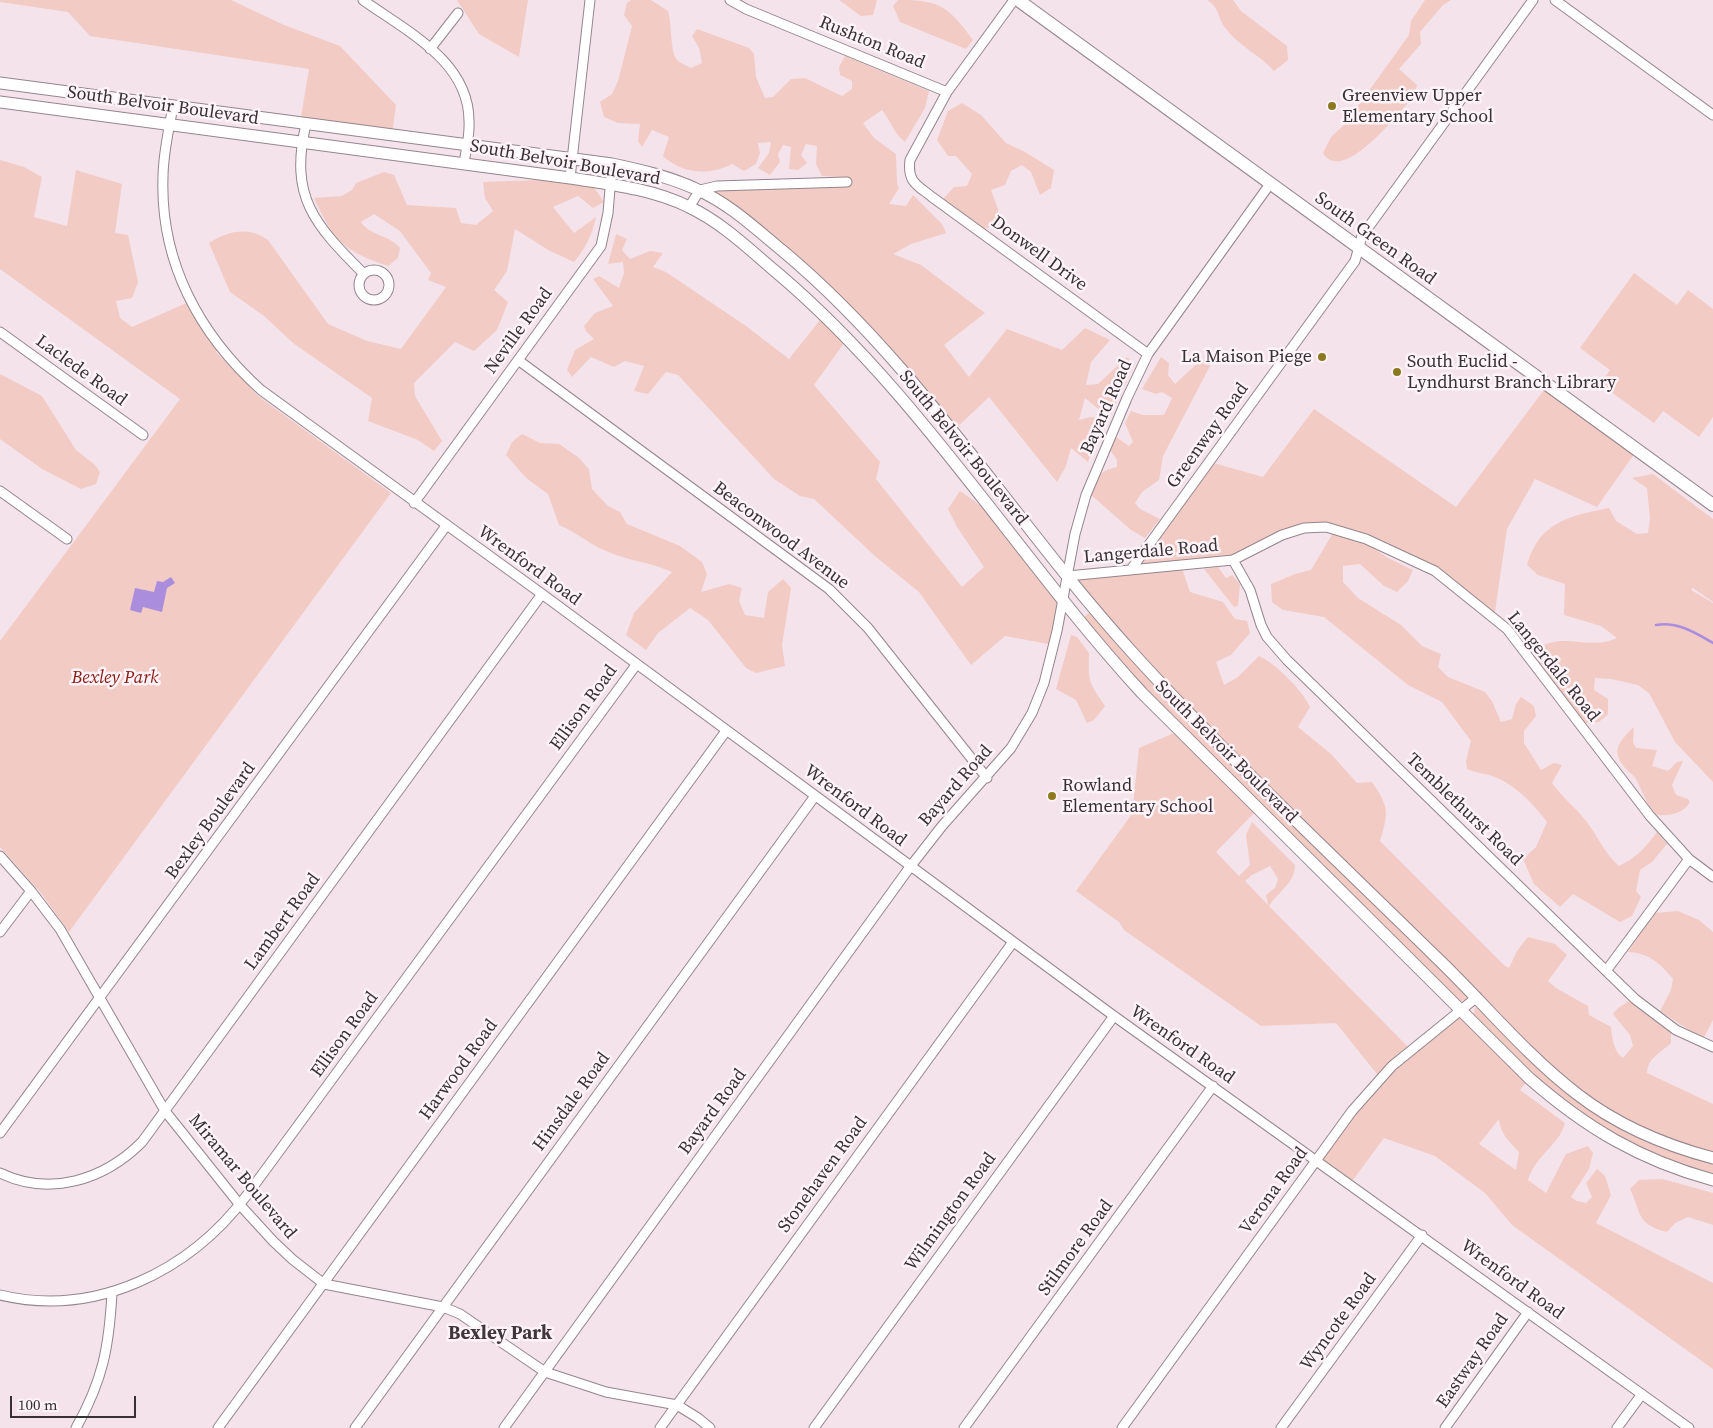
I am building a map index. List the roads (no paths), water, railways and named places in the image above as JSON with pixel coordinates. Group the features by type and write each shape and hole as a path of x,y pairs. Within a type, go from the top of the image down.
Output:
{"main road":[{"name":"South Green Road","path":"1016,0 1713,505"}],"street":[{"path":"363,0 448,64 463,88 470,120 464,163"},
{"path":"570,178 590,0"},
{"name":"Rushton Road","path":"730,0 746,9 947,92"},
{"path":"947,92 1016,0"},
{"name":"Greenway Road","path":"1132,568 1355,261 1362,236 1533,0"},
{"path":"1554,0 1713,115"},
{"path":"430,49 458,13"},
{"name":"South Belvoir Boulevard","path":"0,83 612,164 649,172 700,190 754,227 823,285 908,377 1128,648 1193,718 1545,1066 1579,1095 1640,1133 1674,1147 1713,1158"},
{"name":"Donwell Drive","path":"947,92 910,160 908,172 912,180 1148,354"},
{"name":"South Belvoir Boulevard","path":"0,102 570,178 658,195 689,207 740,241 797,289 875,366 1113,662 1165,717 1529,1078 1564,1109 1612,1141 1666,1166 1713,1180"},
{"name":"Wrenford Road","path":"173,106 163,176 166,226 176,270 194,308 216,344 240,372 261,390 414,503 542,594 1114,1016 1689,1428"},
{"path":"306,124 302,142 299,175 310,211 329,238 364,274"},
{"name":"Neville Road","path":"414,503 600,246 608,213 612,164"},
{"path":"689,207 700,190 728,185 847,182"},
{"name":"Bayard Road","path":"504,1428 910,867 942,826 987,778 1011,748 1032,713 1044,683 1068,576 1075,534 1086,495 1127,398 1148,354 1270,184"},
{"name":"Laclede Road","path":"0,332 143,435"},
{"name":"Beaconwood Avenue","path":"518,360 828,589 868,628 987,778"},
{"path":"0,491 67,539"},
{"name":"Bexley Boulevard","path":"0,1133 99,1001 446,526"},
{"name":"Langerdale Road","path":"1068,576 1132,568 1233,560 1282,535 1304,528 1326,527 1366,539 1435,571 1507,629 1622,780 1689,859 1713,877"},
{"name":"Temblethurst Road","path":"1233,560 1250,590 1261,626 1272,644 1635,1000 1676,1030 1713,1047"},
{"name":"Lambert Road","path":"0,1173 25,1181 53,1184 68,1183 95,1176 131,1153 142,1142 542,594"},
{"name":"Ellison Road","path":"0,1295 48,1301 112,1293 149,1278 184,1259 218,1231 240,1205 636,665"},
{"name":"Harwood Road","path":"218,1428 726,731"},
{"name":"Hinsdale Road","path":"355,1428 815,796"},
{"name":"Miramar Boulevard","path":"0,856 60,928 99,1001 165,1111 240,1205 292,1260 324,1284 443,1307 467,1319 545,1372 598,1390 677,1405 710,1428"},
{"path":"1606,971 1689,859"},
{"path":"0,932 31,891"},
{"name":"Stonehaven Road","path":"660,1428 1013,942"},
{"name":"Verona Road","path":"1122,1428 1352,1111 1392,1066 1477,997"},
{"name":"Wilmington Road","path":"814,1428 1114,1016"},
{"name":"Stilmore Road","path":"964,1428 1213,1086"},
{"name":"Wyncote Road","path":"1281,1428 1422,1235"},
{"path":"76,1428 98,1382 107,1351 112,1293"},
{"name":"Eastway Road","path":"1445,1428 1528,1312"},
{"path":"1617,1428 1642,1394"}],"waterway":[{"path":"1656,625 1679,626 1713,643"}],"place":[{"name":"Greenview Upper Elementary School","path":"1332,106"},
{"name":"La Maison Piege","path":"1322,357"},
{"name":"South Euclid - Lyndhurst Branch Library","path":"1397,372"},
{"name":"Rowland Elementary School","path":"1052,796"}],"district":[{"name":"Bexley Park","path":"500,1334"}]}
